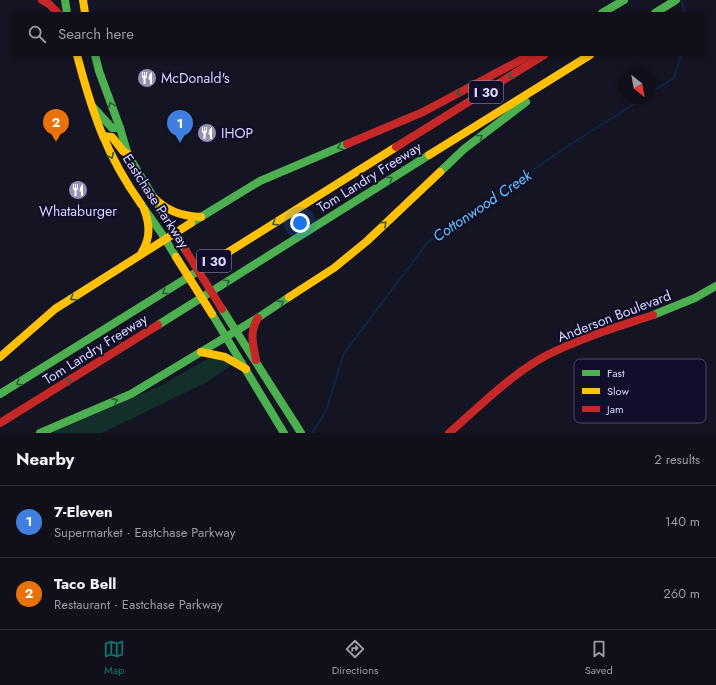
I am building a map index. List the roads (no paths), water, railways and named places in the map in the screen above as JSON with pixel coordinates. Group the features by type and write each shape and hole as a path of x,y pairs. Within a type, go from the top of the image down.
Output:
{"main road":[{"path":"42,0 49,4 57,12"},
{"path":"65,0 67,12"},
{"path":"83,0 85,12"},
{"path":"604,12 624,0"},
{"path":"613,12 632,0"},
{"path":"658,11 676,0"},
{"name":"Eastchase Parkway","path":"77,56 106,146 117,167 144,209 166,238 176,257 284,433"},
{"name":"Eastchase Parkway","path":"95,56 128,155 222,309 256,360 301,433"},
{"path":"0,357 55,309 166,238 260,181 423,112 528,56"},
{"name":"Tom Landry Freeway","path":"0,394 542,56"},
{"name":"Tom Landry Freeway","path":"0,423 588,56"},
{"path":"40,433 131,394 259,317 334,268 367,240 464,149 569,68"},
{"path":"92,106 100,112 111,128 120,128"},
{"path":"103,136 106,135 112,137 128,155"},
{"path":"155,200 164,208 175,214 201,217"},
{"path":"142,253 147,246 149,237 148,219 144,209"},
{"name":"Anderson Boulevard","path":"449,433 508,381 546,356 584,338 665,311 695,298 716,286"},
{"path":"256,360 252,342 252,325 259,317"},
{"path":"201,352 212,353 229,358 246,369"}],"waterway":[{"name":"Cottonwood Creek","path":"681,0 685,12"},
{"name":"Cottonwood Creek","path":"656,89 674,78 681,56"},
{"name":"Cottonwood Creek","path":"312,433 326,411 344,353 428,242 568,146 634,104"}],"place":[{"name":"McDonald's","path":"147,78"},
{"name":"IHOP","path":"207,133"},
{"name":"Taco Bell","path":"56,142"},
{"name":"7-Eleven","path":"180,143"},
{"name":"Whataburger","path":"78,190"}]}
